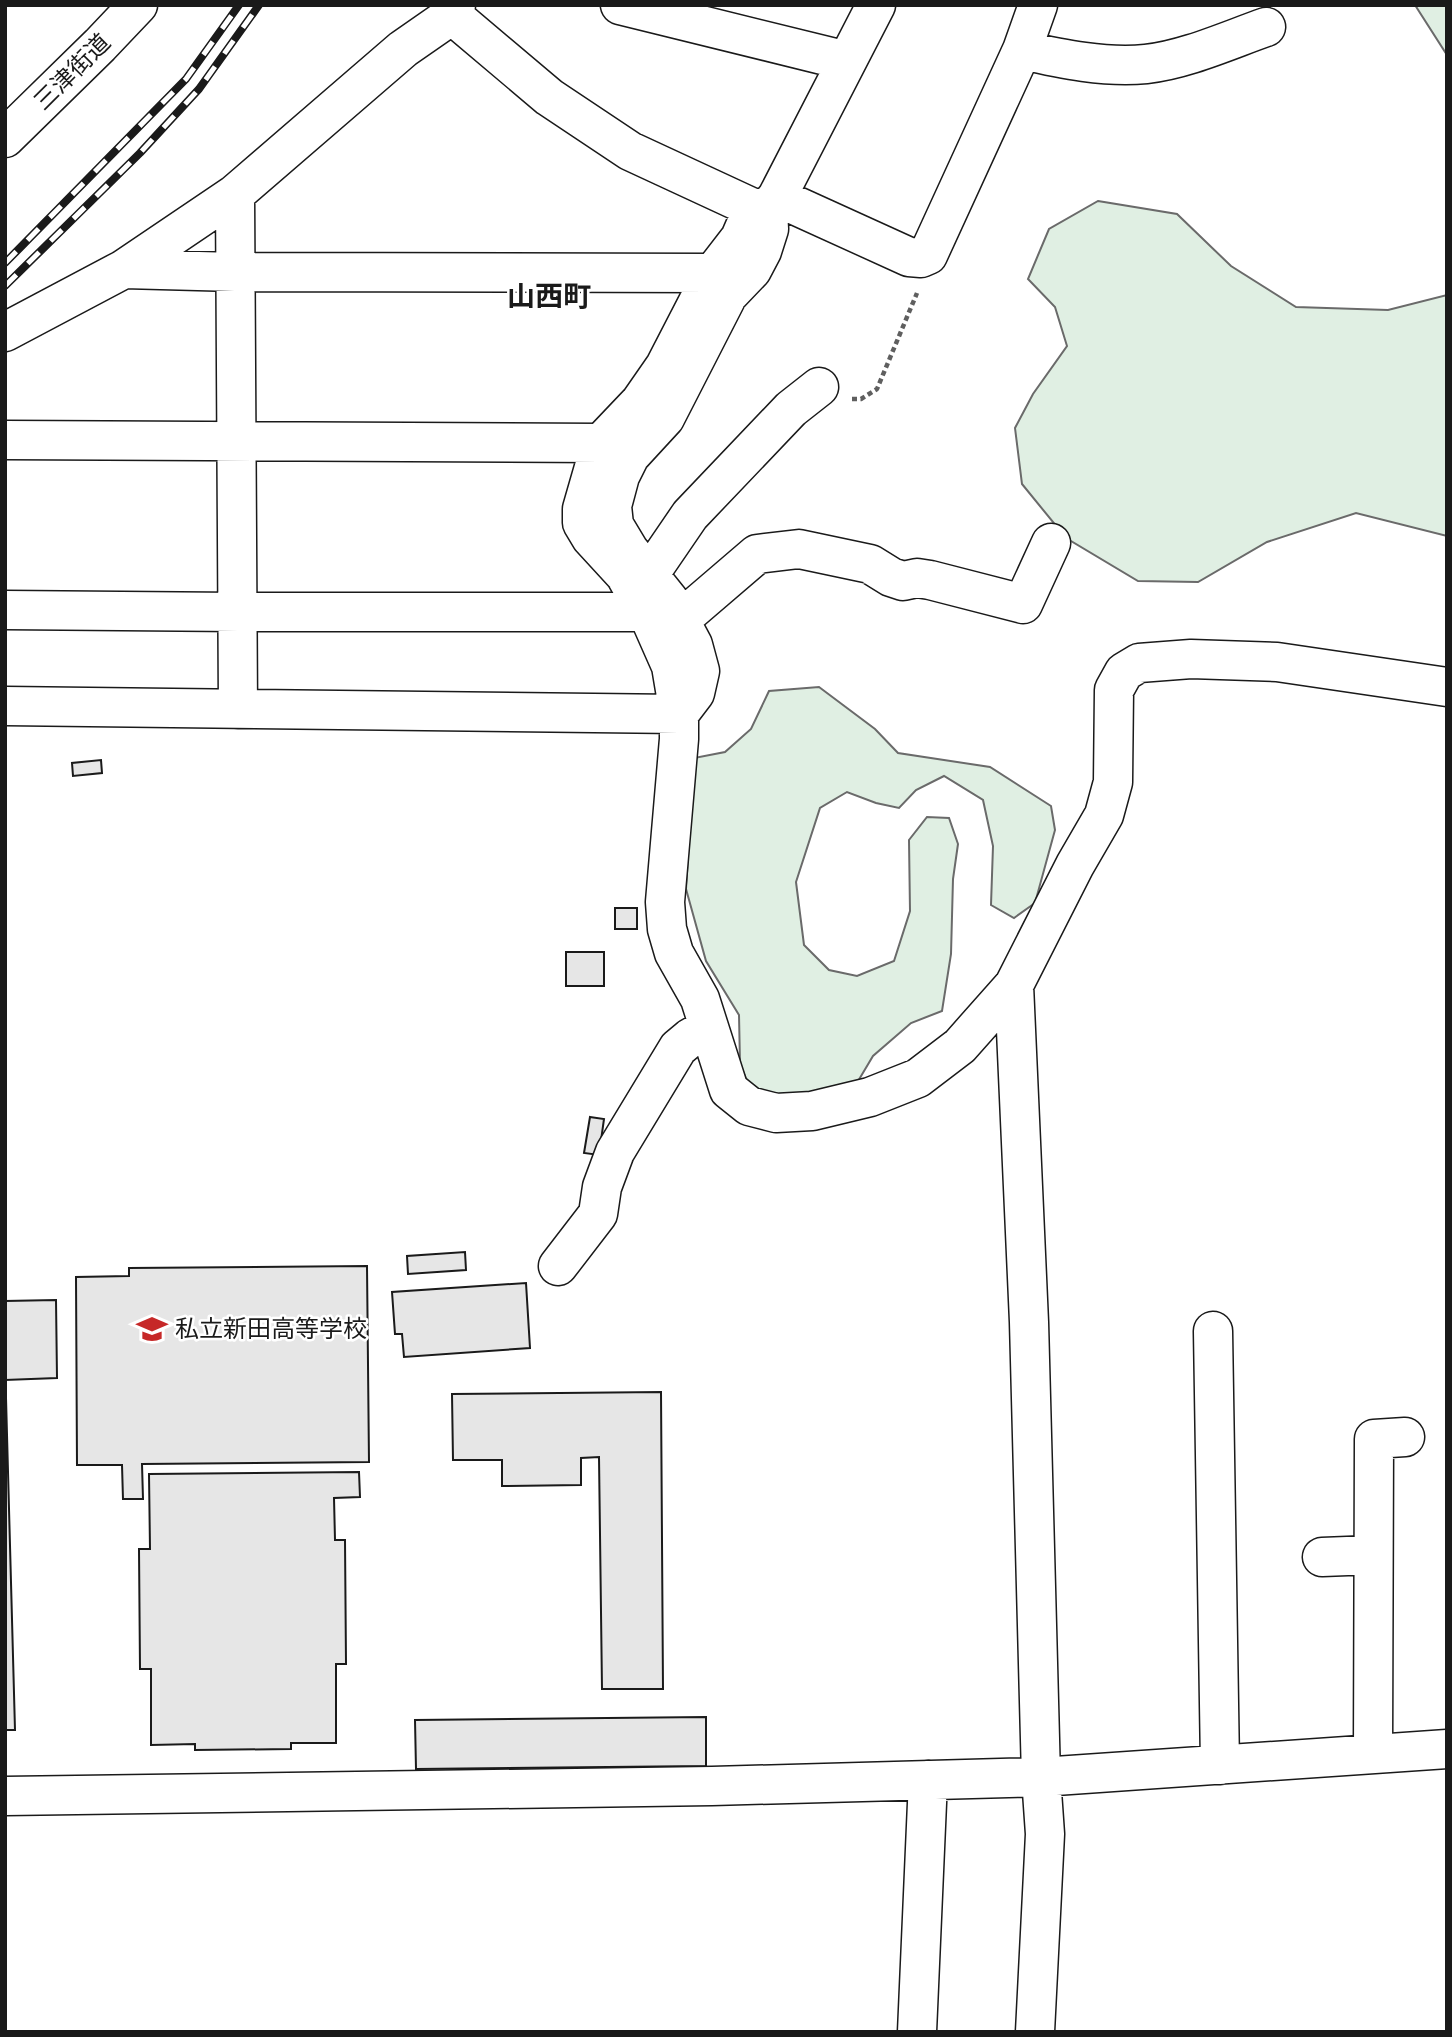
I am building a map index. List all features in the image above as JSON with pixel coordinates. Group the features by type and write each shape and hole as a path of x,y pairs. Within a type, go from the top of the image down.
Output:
{"street":[{"name":"三津街道","path":"5,138 138,5"},
{"path":"620,5 847,61"},
{"path":"658,602 625,575 591,538 582,523 582,509 601,443 640,402 665,366 713,273 766,205 876,5"},
{"path":"5,332 124,269 235,194 403,49 454,10 549,97 630,151 766,205 909,257 922,258 928,255 1022,50 1038,5"},
{"path":"1022,50 1105,64 1147,64 1194,53 1266,27"},
{"path":"235,194 238,709"},
{"path":"766,205 769,229 762,251 752,270 728,295 666,418 630,456 620,476 612,506 614,525 658,602 693,645 699,671 695,693 679,714 666,902 667,929 674,953 700,999 729,1090 748,1106 776,1113 812,1111 870,1097 918,1078 960,1046 1014,985 1104,816 1114,782 1114,690 1124,672 1139,663 1180,659 1277,662 1447,687"},
{"path":"124,269 235,272 713,273"},
{"path":"658,602 690,515 791,409 819,387"},
{"path":"5,440 601,443"},
{"path":"5,610 238,612 658,602 757,554 799,549 870,564 891,577 903,597 917,578 1023,604 1051,543"},
{"path":"5,706 679,714"},
{"path":"1014,985 1029,1336 1041,1777 1045,1834 1035,2032"},
{"path":"558,1266 598,1214 602,1187 615,1152 678,1048 709,1027"},
{"path":"1213,1331 1220,1765"},
{"path":"1373,1754 1374,1439 1405,1437"},
{"path":"1322,1557 1373,1555"},
{"path":"5,1796 712,1786 1041,1777 1447,1749"},
{"path":"917,2032 928,1780"}],"path":[{"path":"819,387 845,399 861,399 877,389 922,284 922,258"}],"green space":[{"path":"1415,5 1447,5 1447,55"},
{"path":"1098,201 1177,214 1231,266 1296,307 1388,310 1447,295 1447,536 1356,513 1267,542 1198,582 1138,581 1066,538 1022,484 1015,428 1033,394 1067,346 1055,307 1028,279 1049,229"},
{"path":"819,687 875,729 898,753 990,767 1051,806 1055,830 1035,903 1014,918 991,905 993,846 983,800 944,776 916,790 899,808 847,792 820,808 796,882 804,945 829,970 857,976 894,961 910,911 909,840 927,817 949,818 958,844 953,879 951,954 942,1011 911,1023 873,1056 851,1093 810,1104 751,1091 740,1064 739,1015 706,961 686,889 694,758 725,752 751,729 769,691"}],"building":[{"path":"101,760 102,773 73,776 72,763"},
{"path":"615,908 637,908 637,929 615,929"},
{"path":"566,952 604,952 604,986 566,986"},
{"path":"590,1117 604,1119 599,1155 584,1153"},
{"path":"465,1252 466,1270 408,1274 407,1256"},
{"path":"367,1266 369,1462 142,1464 143,1499 123,1499 122,1465 77,1465 76,1277 129,1276 129,1268"},
{"path":"526,1283 530,1348 404,1357 402,1334 395,1334 392,1292"},
{"path":"56,1300 57,1378 5,1380 5,1301"},
{"path":"661,1392 663,1689 602,1689 599,1457 581,1458 581,1485 502,1486 502,1460 453,1460 452,1394"},
{"path":"6,1398 15,1730 5,1730"},
{"path":"359,1472 360,1497 334,1498 335,1540 345,1540 346,1664 336,1664 336,1743 291,1743 291,1749 195,1750 195,1744 151,1745 151,1669 140,1669 139,1549 150,1549 149,1474"},
{"path":"706,1717 706,1766 416,1769 415,1720"}],"railway":[{"path":"5,263 186,79 239,5"},
{"path":"5,286 140,153 199,89 259,5"}],"place":[{"name":"私立新田高等学校","path":"152,1329"}],"district":[{"name":"山西町","path":"549,296"}]}
